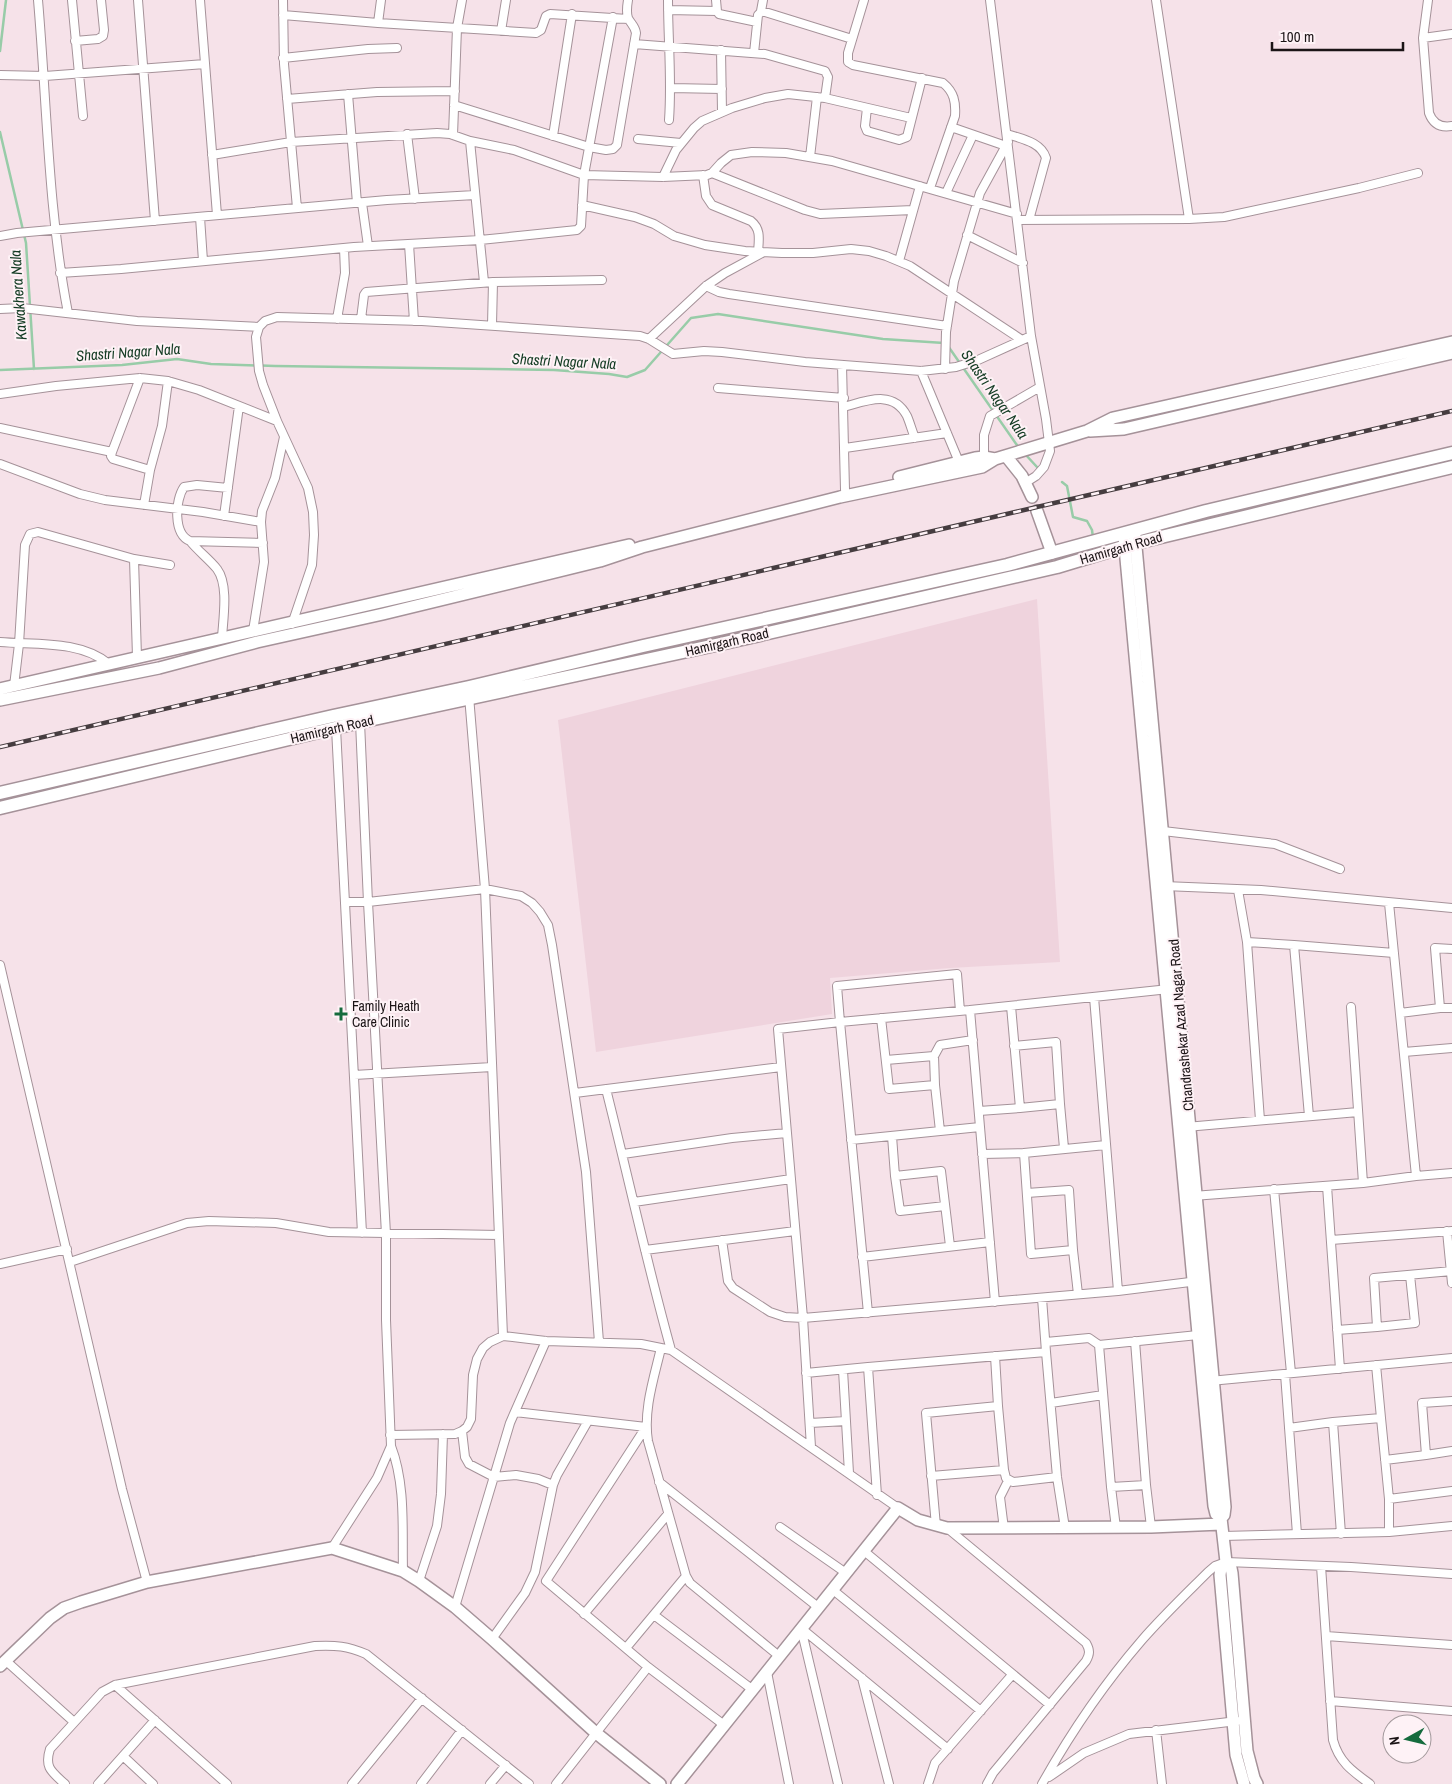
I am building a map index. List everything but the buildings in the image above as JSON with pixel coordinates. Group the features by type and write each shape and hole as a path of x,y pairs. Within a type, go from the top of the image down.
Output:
{"main road":[{"name":"Hamirgarh Road","path":"0,793 333,716 720,644 1038,571 1066,564 1130,538 1206,511 1452,453"},
{"name":"Hamirgarh Road","path":"0,808 336,728 469,692 1052,553 1130,538 1452,467"}],"street":[{"path":"38,0 45,76 54,230 68,313"},
{"path":"72,0 82,116"},
{"path":"76,41 98,39 103,36 101,0"},
{"path":"138,0 155,221"},
{"path":"200,0 216,216"},
{"path":"284,0 283,58 298,208"},
{"path":"378,23 381,0"},
{"path":"453,135 458,28 462,0"},
{"path":"501,31 506,0"},
{"path":"454,104 589,147 611,150 616,147 634,44 635,28 628,19 628,0"},
{"path":"668,0 668,47 671,88 669,120"},
{"path":"716,0 717,11"},
{"path":"754,53 758,16 763,0"},
{"path":"990,0 1031,336 1040,387 1043,444 1050,451 1044,467 1036,476 1025,483"},
{"path":"1156,0 1189,219"},
{"path":"1428,0 1423,38 1431,118 1439,126 1452,126"},
{"path":"862,1 847,57 850,63 943,83 953,94 955,116 930,188"},
{"path":"668,10 717,11 719,14 757,22"},
{"path":"761,11 765,10 852,39"},
{"path":"283,15 536,33 541,30 548,14 628,19"},
{"path":"553,136 572,14"},
{"path":"60,272 121,269 368,246 480,240 577,230 581,226 584,175 613,17"},
{"path":"1423,38 1452,34"},
{"path":"634,44 765,54 825,71 828,77 821,98 810,157"},
{"path":"283,58 368,49 397,48"},
{"path":"721,50 722,112"},
{"path":"1,75 45,76 205,64"},
{"path":"867,108 864,126 867,131 899,140 906,137 922,78"},
{"path":"671,88 722,89"},
{"path":"287,99 377,92 455,91"},
{"path":"348,94 351,138 368,246"},
{"path":"663,177 681,143 702,121 722,112 765,98 788,94 821,98 911,118"},
{"path":"951,127 973,135 1035,144 1045,155 1046,163 1029,220"},
{"path":"212,155 291,142 438,132 514,150 584,175 663,177 712,173 726,159 737,154 752,152 786,153 832,161 930,188 1029,220 1224,217 1359,188 1418,173"},
{"path":"407,134 415,198"},
{"path":"946,193 973,135"},
{"path":"470,140 484,282"},
{"path":"638,140 681,143"},
{"path":"945,369 947,329 954,281 980,194 1007,141"},
{"path":"712,173 805,210 820,214 913,210"},
{"path":"704,175 706,196 712,205 751,221 759,232 761,252"},
{"path":"899,261 920,186"},
{"path":"0,236 18,232 415,198 475,196"},
{"path":"582,205 635,217 654,224 674,236 705,245 761,252 813,253 851,249 869,251 910,266 1022,340"},
{"path":"200,217 203,261"},
{"path":"968,235 1022,263"},
{"path":"409,244 414,321"},
{"path":"337,319 345,273 344,248"},
{"path":"649,340 706,286 725,272 761,252"},
{"path":"362,319 365,293 412,287 484,282 602,280"},
{"path":"492,325 493,282"},
{"path":"706,286 729,294 947,329"},
{"path":"0,309 22,308 137,320 259,327"},
{"path":"288,635 312,565 313,512 308,488 277,421 259,371 256,337 259,327 266,321 277,317 414,321 640,336 673,354 704,351 722,352 842,365 922,371 956,367 978,360 1031,336"},
{"path":"0,689 668,536 959,462 1000,456 1087,431 1113,418 1452,342"},
{"path":"1087,431 1124,429 1452,353"},
{"path":"842,365 845,490"},
{"path":"922,371 959,462"},
{"path":"0,394 56,386 140,378 168,381 200,390 277,421"},
{"path":"140,378 111,456 113,459 150,470"},
{"path":"144,505 150,470 162,426 168,381"},
{"path":"1032,497 1025,483 984,435 990,416 1004,406 1040,387"},
{"path":"718,388 844,398"},
{"path":"844,407 886,398 900,407 906,415 915,438"},
{"path":"224,516 239,406"},
{"path":"0,428 112,452"},
{"path":"845,448 947,434"},
{"path":"253,631 264,562 262,511 275,478 284,437"},
{"path":"0,700 159,668 288,635 383,614 600,561 642,547 846,496 982,466 1000,456"},
{"path":"0,464 80,494 105,500 261,522"},
{"path":"222,638 223,579 214,565 190,541 185,539 181,532 178,509 181,492 187,486 197,484 228,488"},
{"path":"1037,511 1052,553"},
{"path":"14,686 19,644 25,546 30,534 38,532 134,559 170,565"},
{"name":"Chandrashekar Azad Nagar Road","path":"1130,538 1163,831 1163,886"},
{"name":"Chandrashekar Azad Nagar Road","path":"1130,538 1208,1381 1214,1506 1222,1526 1226,1562"},
{"path":"190,541 263,543"},
{"path":"134,559 138,657"},
{"path":"0,642 70,647 88,651 101,657 108,664"},
{"path":"469,692 485,889 503,1336"},
{"path":"360,722 386,1234 386,1320 390,1436 401,1482 403,1571"},
{"path":"336,728 362,1234"},
{"path":"1163,831 1275,844 1340,869"},
{"path":"1163,886 1335,896 1452,908"},
{"path":"345,902 368,902 485,889 521,896 532,903 548,925 586,1172 599,1342"},
{"path":"1238,890 1246,942 1260,1120"},
{"path":"1389,903 1416,1176"},
{"path":"1246,942 1394,953"},
{"path":"1294,945 1309,1116"},
{"path":"1440,1008 1436,948 1452,949"},
{"path":"0,964 122,1489 147,1582"},
{"path":"868,1313 837,986 957,974 960,1011"},
{"path":"811,1447 778,1029 1172,989"},
{"path":"1094,997 1118,1291"},
{"path":"1011,1006 1020,1108"},
{"path":"1351,1006 1363,1184"},
{"path":"1400,1014 1452,1008"},
{"path":"970,1010 995,1302"},
{"path":"881,1018 889,1089 936,1085"},
{"path":"940,1131 934,1056 940,1045 973,1040"},
{"path":"1014,1046 1056,1042 1064,1148"},
{"path":"1404,1052 1452,1048"},
{"path":"886,1060 934,1056"},
{"path":"354,1074 492,1067"},
{"path":"575,1092 781,1067"},
{"path":"606,1089 652,1282 671,1350"},
{"path":"979,1111 1060,1104"},
{"path":"1185,1127 1358,1112"},
{"path":"852,1140 980,1127"},
{"path":"623,1154 732,1138 787,1133"},
{"path":"892,1136 900,1210 945,1206"},
{"path":"982,1154 1024,1153 1106,1145"},
{"path":"1024,1153 1031,1254 1073,1250"},
{"path":"895,1176 941,1170 950,1246"},
{"path":"1191,1196 1363,1184 1452,1173"},
{"path":"634,1202 791,1178"},
{"path":"1327,1186 1340,1369"},
{"path":"1274,1189 1288,1374 1289,1428 1297,1534"},
{"path":"1027,1193 1069,1190 1078,1294"},
{"path":"70,1262 187,1223 208,1221 276,1223 329,1232 362,1234 499,1235"},
{"path":"645,1250 795,1231"},
{"path":"1331,1240 1450,1231 1452,1283"},
{"path":"722,1240 728,1281 733,1288 770,1312 785,1317 802,1318 1042,1298 1199,1281"},
{"path":"862,1257 990,1242"},
{"path":"0,1264 67,1250"},
{"path":"1377,1327 1374,1278 1451,1271"},
{"path":"1338,1330 1415,1323 1410,1275"},
{"name":"Chandrashekar Azad Nagar Road","path":"1199,1281 1198,1335 1208,1381"},
{"path":"1042,1298 1057,1477 1065,1528"},
{"path":"1046,1342 1089,1338 1099,1344 1198,1335"},
{"path":"390,1436 455,1434 467,1427 471,1419 473,1375 476,1359 483,1348 490,1342 503,1336 546,1341 641,1344 671,1350 849,1473 877,1495 918,1520 942,1527 1004,1529 1222,1526 1297,1534 1341,1534 1390,1532 1452,1526"},
{"path":"455,1607 515,1412 546,1341"},
{"path":"1135,1341 1151,1528"},
{"path":"1099,1344 1116,1528"},
{"path":"661,1348 646,1414 646,1427 659,1482 686,1576 690,1583 779,1656"},
{"path":"806,1373 1046,1352"},
{"path":"994,1356 1004,1470 1008,1481"},
{"path":"1208,1381 1452,1358"},
{"path":"1376,1366 1389,1499 1390,1532"},
{"path":"868,1367 877,1495"},
{"path":"842,1370 849,1473"},
{"path":"1051,1402 1103,1395"},
{"path":"1426,1454 1422,1403 1452,1400"},
{"path":"987,1784 993,1773 1086,1661 1090,1649 1086,1643 942,1527 931,1476 926,1413 998,1406"},
{"path":"515,1412 646,1427"},
{"path":"1289,1428 1381,1418"},
{"path":"492,1639 525,1593 535,1572 553,1485 588,1421"},
{"path":"810,1424 846,1421"},
{"path":"1333,1422 1341,1534"},
{"path":"546,1581 646,1427"},
{"path":"462,1431 466,1461 494,1477 516,1475 538,1479 553,1485"},
{"path":"419,1581 438,1518 441,1494 443,1434"},
{"path":"332,1548 377,1478 391,1446"},
{"path":"1385,1460 1452,1452"},
{"path":"931,1476 1004,1470"},
{"path":"1008,1481 1057,1477"},
{"path":"1004,1529 1000,1497 1008,1481"},
{"path":"659,1482 818,1607"},
{"path":"1111,1487 1146,1485"},
{"path":"1389,1499 1452,1491"},
{"path":"677,1784 898,1508"},
{"path":"584,1614 668,1514"},
{"path":"780,1527 846,1573"},
{"path":"74,1722 3,1663 50,1618 64,1608 147,1582 332,1548 403,1571 419,1581 455,1607 596,1734 660,1784"},
{"path":"864,1551 1050,1705"},
{"path":"1226,1562 1221,1568 1220,1575 1239,1721 1257,1784"},
{"path":"1043,1782 1073,1733 1108,1682 1142,1640 1215,1566 1226,1562 1452,1574"},
{"path":"1320,1566 1333,1740 1336,1752 1356,1773 1370,1784"},
{"path":"535,1572 648,1667 724,1725"},
{"path":"626,1648 686,1576"},
{"path":"833,1590 981,1711"},
{"path":"654,1615 753,1690"},
{"path":"801,1628 948,1749"},
{"path":"801,1628 838,1784"},
{"path":"1326,1636 1452,1645"},
{"path":"65,1784 51,1771 48,1765 47,1757 50,1749 102,1692 115,1685 315,1646 337,1645 366,1654 529,1784"},
{"path":"556,1784 648,1667"},
{"path":"767,1672 789,1784"},
{"path":"928,1784 935,1763 1012,1675"},
{"path":"862,1678 889,1784"},
{"path":"115,1685 227,1784"},
{"path":"352,1784 422,1698"},
{"path":"1330,1701 1452,1711"},
{"path":"98,1784 155,1720"},
{"path":"1043,1782 1084,1752 1129,1734 1239,1721"},
{"path":"1239,1721 1236,1755 1244,1784"},
{"path":"421,1784 462,1730"},
{"path":"1156,1730 1162,1784"},
{"path":"123,1756 153,1784"},
{"path":"490,1784 506,1765"}],"shaded area":[{"path":"1037,599 1060,962 950,968 830,978 832,1014 596,1052 558,720"}],"waterway":[{"name":"Kawakhera Nala","path":"0,51 6,0"},
{"name":"Kawakhera Nala","path":"0,132 26,243 34,369"},
{"name":"Shastri Nagar Nala","path":"0,370 122,365 177,359 211,364 275,366 554,370 627,377 645,370 691,318 718,314 883,339 944,343"},
{"name":"Shastri Nagar Nala","path":"948,346 1019,448"},
{"name":"Shastri Nagar Nala","path":"1025,454 1037,467"},
{"name":"Shastri Nagar Nala","path":"1062,482 1067,486 1073,517 1087,521 1092,530 1093,538"}],"railway":[{"path":"0,747 1452,411"}],"place":[{"name":"Family Heath Care Clinic","path":"341,1014"}]}
